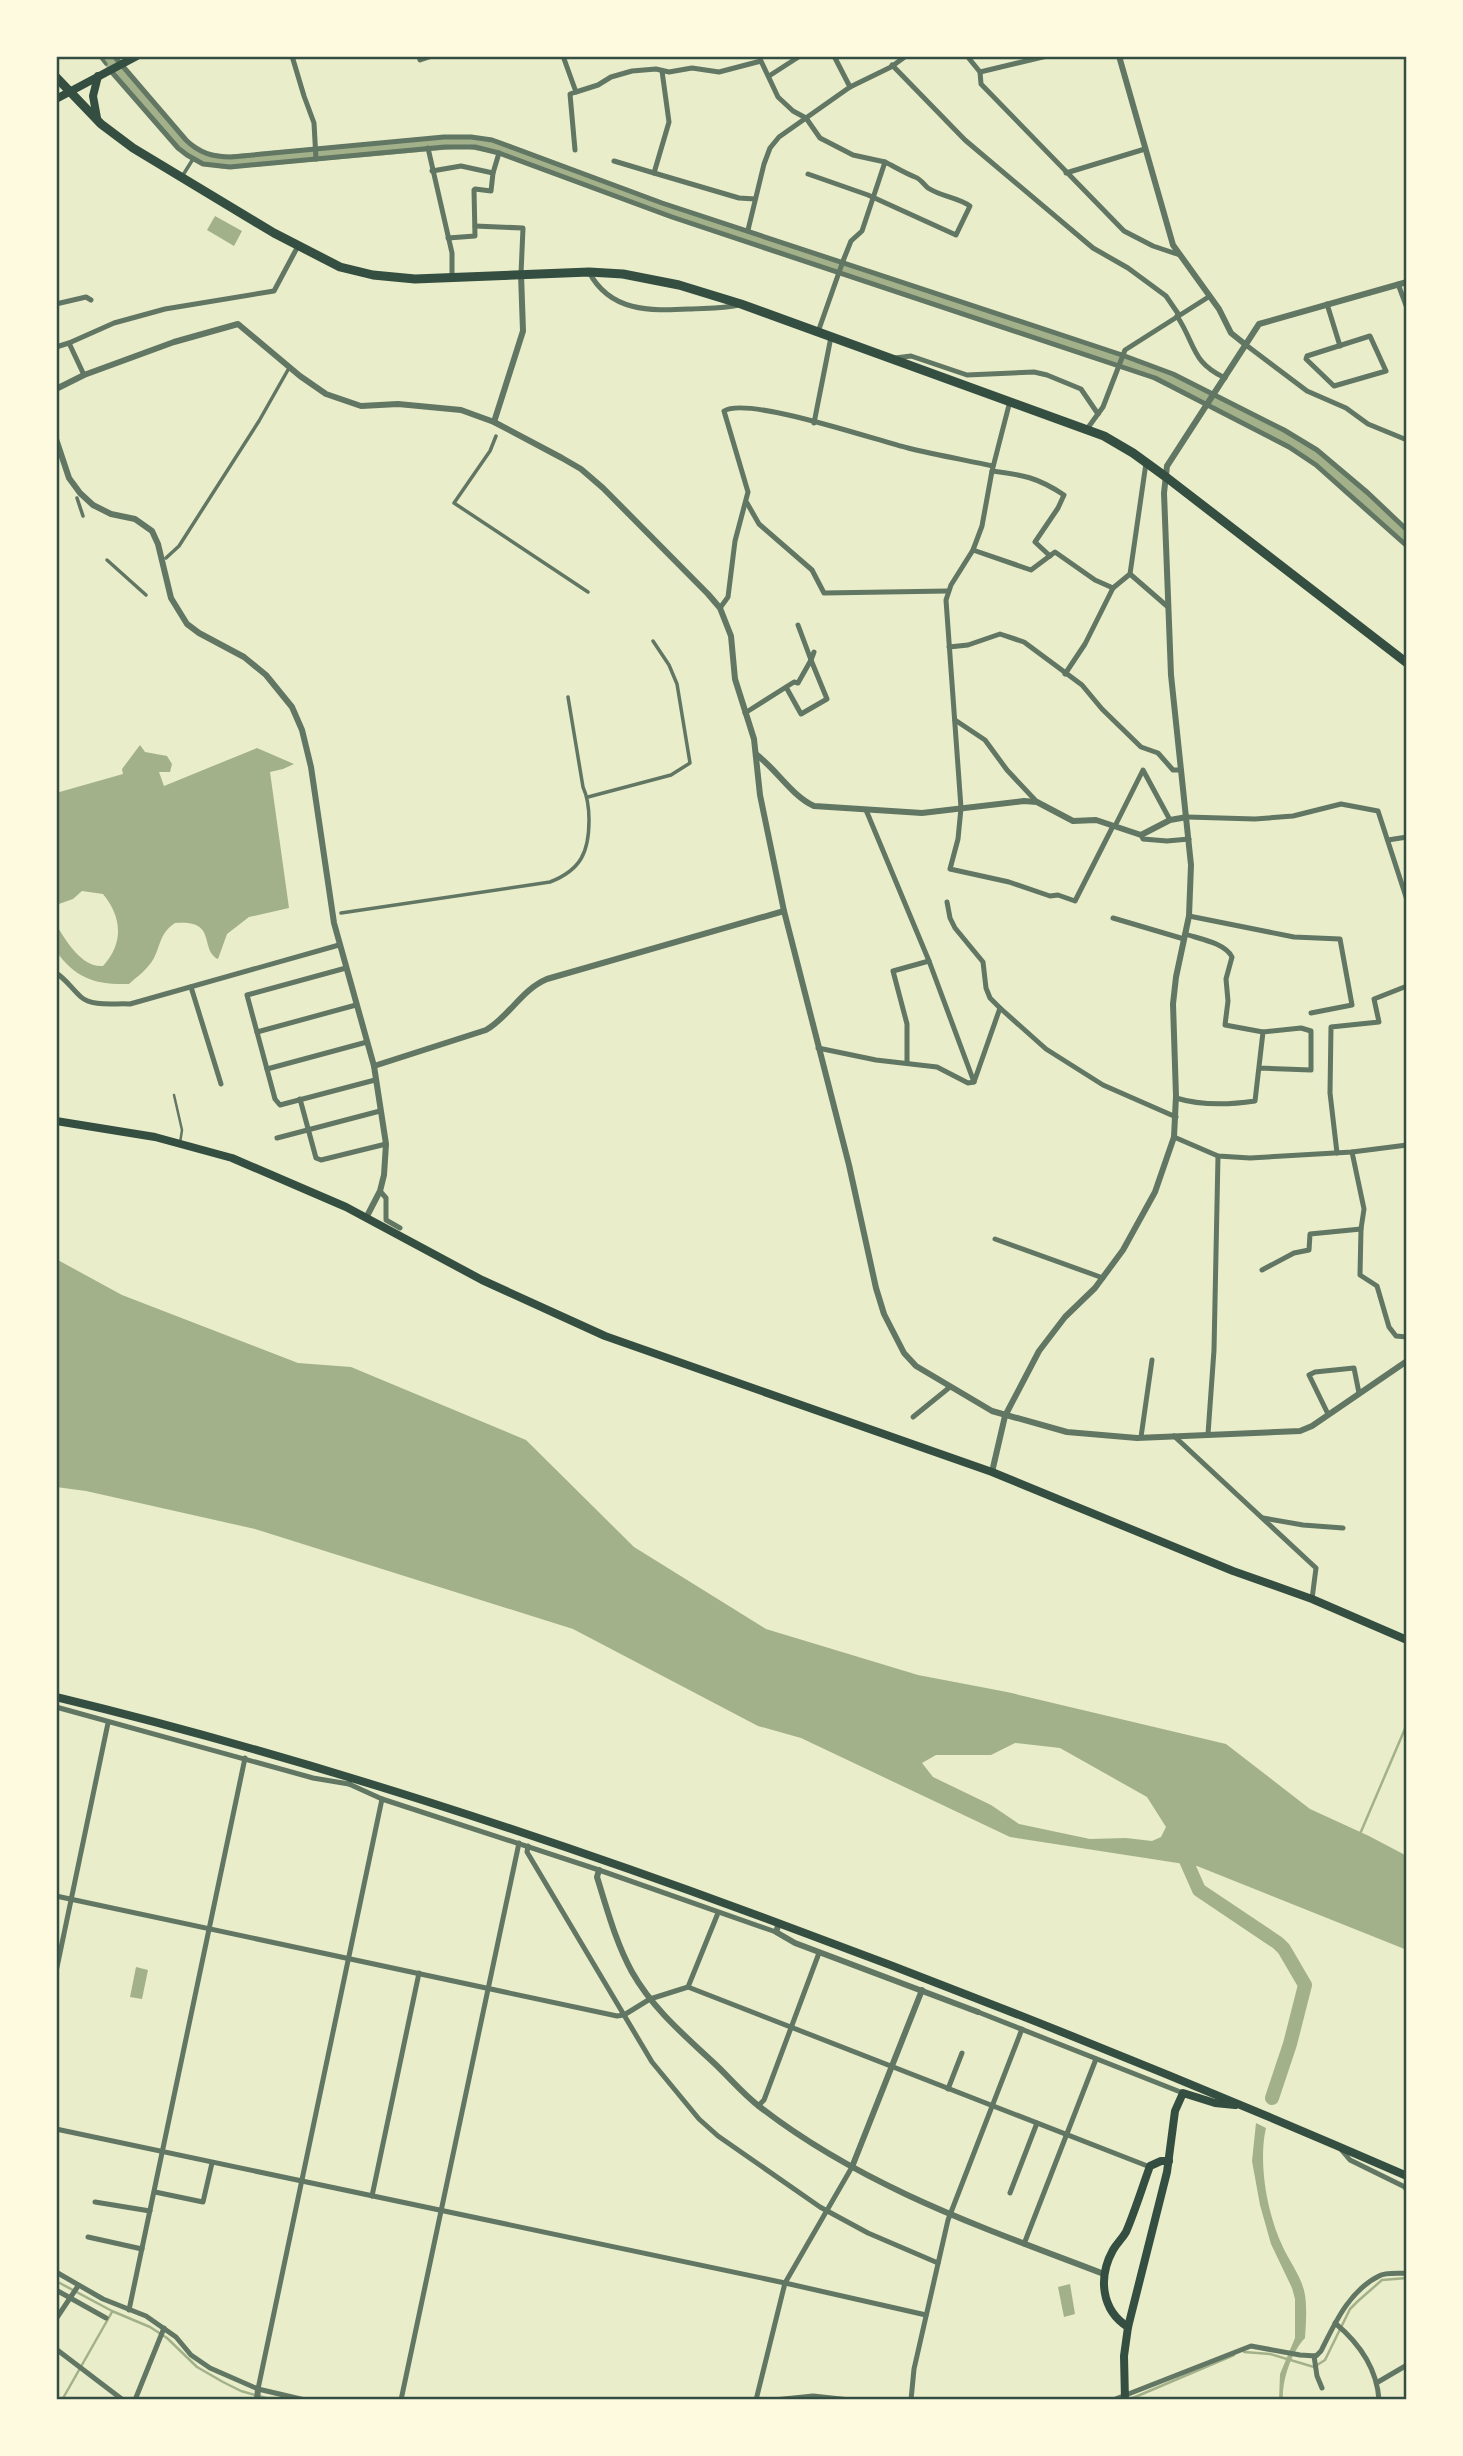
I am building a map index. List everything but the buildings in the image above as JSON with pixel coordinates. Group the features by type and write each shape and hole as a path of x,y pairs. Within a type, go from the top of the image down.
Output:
{"highway":[{"path":"56,78 116,136 298,246 355,271 415,279 589,272 638,276 741,304 1087,429 1120,445 1166,477 1407,663"}],"main road":[{"path":"56,99 98,76 108,67 120,65 137,56"},
{"path":"97,120 93,104 98,76"},
{"path":"56,1121 129,1132 232,1158 325,1197 510,1294 605,1336 992,1472 1407,1640"},
{"path":"56,1697 564,1845 778,1928 1102,2047 1407,2176"},
{"path":"1125,2398 1124,2356 1128,2327 1169,2161 1175,2111 1183,2093 1220,2105 1238,2105"},
{"path":"1128,2327 1114,2316 1107,2302 1104,2274 1114,2249 1125,2232 1152,2163 1169,2161"}],"street":[{"path":"100,56 178,148 193,159 220,167 467,146 499,153 671,218 841,267 1122,355 1173,374 1284,430 1317,450 1364,497 1407,546"},
{"path":"114,56 186,140 198,150 231,157 444,137 492,140 1154,378 1289,447 1364,497 1407,530"},
{"path":"292,56 314,123 316,159"},
{"path":"419,56 420,60 432,56"},
{"path":"563,56 576,92"},
{"path":"769,76 800,56"},
{"path":"834,56 850,87"},
{"path":"748,230 770,148 779,136 850,87 906,56"},
{"path":"967,56 980,72 981,84 1124,231 1153,246 1180,255"},
{"path":"980,72 1047,56"},
{"path":"1119,56 1173,245 1210,296 1231,333 1307,391 1346,408 1368,424 1407,440"},
{"path":"575,150 570,94 632,71 656,69 669,72 692,68 719,72 761,61 784,104 806,118 822,140 853,155 885,162 918,178 927,187 944,195 957,197 970,206 956,235 868,195 808,174"},
{"path":"892,65 965,139 1093,248 1128,268 1166,296 1206,369 1225,378"},
{"path":"654,173 669,122 662,71"},
{"path":"428,148 452,253 452,276"},
{"path":"1066,173 1145,149"},
{"path":"448,238 475,236 474,190 491,191 499,153"},
{"path":"181,177 193,159"},
{"path":"614,161 739,198 755,199"},
{"path":"818,332 851,241 862,231 885,162"},
{"path":"432,171 461,166 493,173"},
{"path":"475,226 523,228 523,331 494,422"},
{"path":"56,346 114,323 165,309 274,291 298,246"},
{"path":"589,272 604,293 631,307 665,310 717,309 741,304"},
{"path":"992,1472 1005,1416 1039,1351 1065,1317 1103,1278 1137,1227 1155,1192 1174,1137 1176,1098 1173,1004 1189,916 1191,865 1171,676 1164,493 1167,466 1259,324 1407,282"},
{"path":"1398,284 1407,308"},
{"path":"1087,429 1111,388 1125,350 1210,296"},
{"path":"56,304 86,297 91,300"},
{"path":"1327,304 1340,345"},
{"path":"56,389 84,375 174,342 234,323 239,324 326,394 351,404 368,407 398,404 443,407 494,422 581,469 603,488 720,608 731,636 735,679 757,755 760,794 784,911 849,1166 876,1288 884,1314 904,1353 916,1366 1005,1416 1077,1434 1142,1437 1300,1431 1312,1426 1407,1361"},
{"path":"1370,336 1386,371 1334,386 1306,359 1307,356 1340,345 1370,336"},
{"path":"814,423 831,337"},
{"path":"69,343 84,375"},
{"path":"892,359 911,356 967,375 1034,372 1047,375 1081,389 1098,414"},
{"path":"166,558 179,546 259,421 290,366"},
{"path":"1010,401 992,469 982,526 973,550 948,591 949,647 961,808 958,839 950,869 980,874 1075,901 1143,770 1170,820"},
{"path":"720,608 728,597 735,541 748,492 724,411 731,406 769,411 1044,482 1064,495 1035,542 1050,556"},
{"path":"496,436 490,451 454,503 588,592"},
{"path":"56,439 69,478 93,505 111,514 135,519 152,531 172,598 187,624 257,666 274,682 292,707 302,730 309,752 334,923 374,1066 386,1144 387,1157 380,1191 366,1218"},
{"path":"1065,674 1113,588 1130,574 1146,463"},
{"path":"77,498 83,516"},
{"path":"747,503 759,524 811,570 824,593 948,591"},
{"path":"973,550 1031,570 1055,552 1095,580 1113,588"},
{"path":"107,560 146,595"},
{"path":"1130,574 1168,607"},
{"path":"786,687 801,714 827,699 798,625"},
{"path":"949,647 968,645 1000,634 1024,642 1082,685 1141,747 1158,753 1173,770 1181,770"},
{"path":"588,797 671,775 690,763 677,684 669,665 653,641"},
{"path":"746,713 794,682 798,683 814,652"},
{"path":"341,913 538,884 560,878 576,866 587,848 588,797 583,787 568,696"},
{"path":"955,720 985,740 1007,770 1037,802 1073,821 1096,820 1154,841 1189,839"},
{"path":"757,755 770,764 810,804 922,813 1004,802 1037,802"},
{"path":"1141,835 1170,820 1188,817 1255,819 1293,816 1340,804 1378,811 1407,900"},
{"path":"866,810 929,961 974,1082"},
{"path":"1388,840 1407,836"},
{"path":"947,902 955,928 983,962 986,988 990,998 1000,1008 1046,1049 1103,1085 1176,1117"},
{"path":"374,1066 486,1030 497,1023 524,993 547,979 784,911"},
{"path":"1189,916 1294,937 1340,939 1352,1005 1311,1013"},
{"path":"1113,918 1214,944 1230,952 1232,957 1226,979 1228,1001 1225,1026 1263,1032 1301,1028 1311,1031 1311,1070 1260,1068"},
{"path":"56,973 82,998 93,1003 130,1004 340,945"},
{"path":"907,1063 906,1024 893,971 929,961"},
{"path":"346,968 247,995 277,1103 280,1105 375,1080"},
{"path":"1337,1153 1331,1100 1331,1027 1379,1022 1374,999 1407,986"},
{"path":"191,987 221,1084"},
{"path":"257,1032 356,1005"},
{"path":"974,1082 1000,1008"},
{"path":"1176,1098 1193,1103 1227,1105 1255,1101 1263,1032"},
{"path":"267,1069 367,1042"},
{"path":"818,1048 876,1060 937,1068 968,1083 974,1082"},
{"path":"300,1100 316,1158 321,1160 386,1144"},
{"path":"278,1139 380,1111"},
{"path":"1174,1137 1218,1156 1268,1158 1407,1145"},
{"path":"1352,1152 1364,1209 1360,1275 1377,1286 1389,1327 1396,1336 1407,1337"},
{"path":"1208,1434 1214,1350 1218,1156"},
{"path":"380,1191 386,1198 386,1220 400,1228"},
{"path":"1262,1270 1294,1253 1309,1250 1310,1234 1361,1229"},
{"path":"995,1239 1103,1278"},
{"path":"1142,1437 1152,1360"},
{"path":"1328,1414 1309,1375 1354,1368 1359,1393"},
{"path":"913,1417 950,1387"},
{"path":"1174,1436 1316,1568 1311,1599"},
{"path":"1261,1517 1343,1528"},
{"path":"78,1712 80,1702"},
{"path":"56,1707 323,1780 350,1781 382,1799 599,1870 718,1913 778,1928 795,1943 1183,2093"},
{"path":"56,1972 108,1723"},
{"path":"129,2310 245,1758"},
{"path":"257,2400 300,2181 382,1799"},
{"path":"401,2400 519,1843"},
{"path":"528,1846 527,1852 652,2062 699,2119 718,2136 827,2211 867,2233 938,2263"},
{"path":"599,1870 597,1877 618,1941 632,1971 650,1999 668,2020 758,2106 852,2167 906,2195 950,2215 1104,2274"},
{"path":"56,1896 617,2016 624,2015 650,1999 688,1987 1150,2167"},
{"path":"688,1987 718,1913"},
{"path":"758,2106 764,2100 819,1952"},
{"path":"372,2196 419,1973"},
{"path":"756,2400 785,2283 852,2167 922,1990"},
{"path":"911,2400 914,2369 950,2215 1022,2029"},
{"path":"948,2089 962,2053"},
{"path":"1024,2244 1097,2059"},
{"path":"1010,2193 1037,2123"},
{"path":"56,2129 926,2315"},
{"path":"1339,2147 1350,2160 1407,2189"},
{"path":"155,2192 203,2202 212,2163"},
{"path":"95,2202 150,2211"},
{"path":"88,2237 142,2249"},
{"path":"56,2272 78,2286 146,2316 176,2337 191,2355 210,2368 258,2390 305,2400"},
{"path":"1113,2400 1125,2398 1203,2368 1251,2346 1314,2356 1321,2351 1349,2301 1381,2275 1407,2273"},
{"path":"56,2319 78,2286"},
{"path":"56,2290 106,2318"},
{"path":"1337,2324 1361,2350 1378,2382 1379,2400"},
{"path":"135,2400 164,2328"},
{"path":"56,2349 123,2400"},
{"path":"1314,2356 1322,2388"},
{"path":"1378,2382 1407,2365"},
{"path":"774,2400 813,2396 850,2400"}],"lane":[{"path":"174,1095 182,1130 180,1143"}],"shaded area":[{"path":"215,216 242,231 234,246 207,230"},
{"path":"140,745 145,752 167,756 172,764 170,772 159,772 164,786 257,748 294,764 270,772 289,908 249,917 227,934 218,959 209,949 202,930 188,923 175,923 166,931 149,966 129,984 106,983 79,974 56,951 56,924 81,958 88,963 103,966 115,948 118,930 114,912 103,894 82,891 73,899 56,905 56,793 123,774 122,769"},
{"path":"56,1259 122,1295 298,1363 351,1367 526,1440 634,1547 766,1629 918,1675 1007,1692 1226,1744 1310,1809 1407,1856 1407,1950 1197,1866 1010,1837 801,1738 758,1726 573,1629 255,1529 86,1491 56,1487","holes":["1015,1743 1060,1748 1147,1797 1166,1827 1161,1837 1152,1841 1126,1838 1090,1839 1019,1824 991,1805 933,1777 922,1763 936,1755 991,1755"]},
{"path":"136,1967 148,1970 142,1999 130,1997"},
{"path":"1256,2123 1266,2128 1263,2156 1265,2187 1272,2218 1301,2282 1306,2300 1305,2338 1288,2367 1283,2400 1279,2400 1280,2374 1295,2338 1295,2299 1271,2244 1260,2205 1252,2161"},
{"path":"1070,2284 1075,2314 1064,2317 1058,2287"}],"waterway":[{"path":"106,56 186,147 206,159 227,162 453,142 498,147 664,209 1150,371 1205,396 1314,455 1407,538"},
{"path":"1360,1834 1407,1724"},
{"path":"1180,1847 1199,1890 1278,1943 1305,1985 1290,2044 1272,2098"},
{"path":"1244,2352 1270,2354 1314,2367 1325,2360 1350,2309 1358,2301 1382,2280 1407,2278"},
{"path":"56,2281 112,2311 150,2327 167,2338 197,2367 223,2382 241,2391 273,2400"},
{"path":"62,2400 112,2312"},
{"path":"1128,2400 1234,2355"}]}
